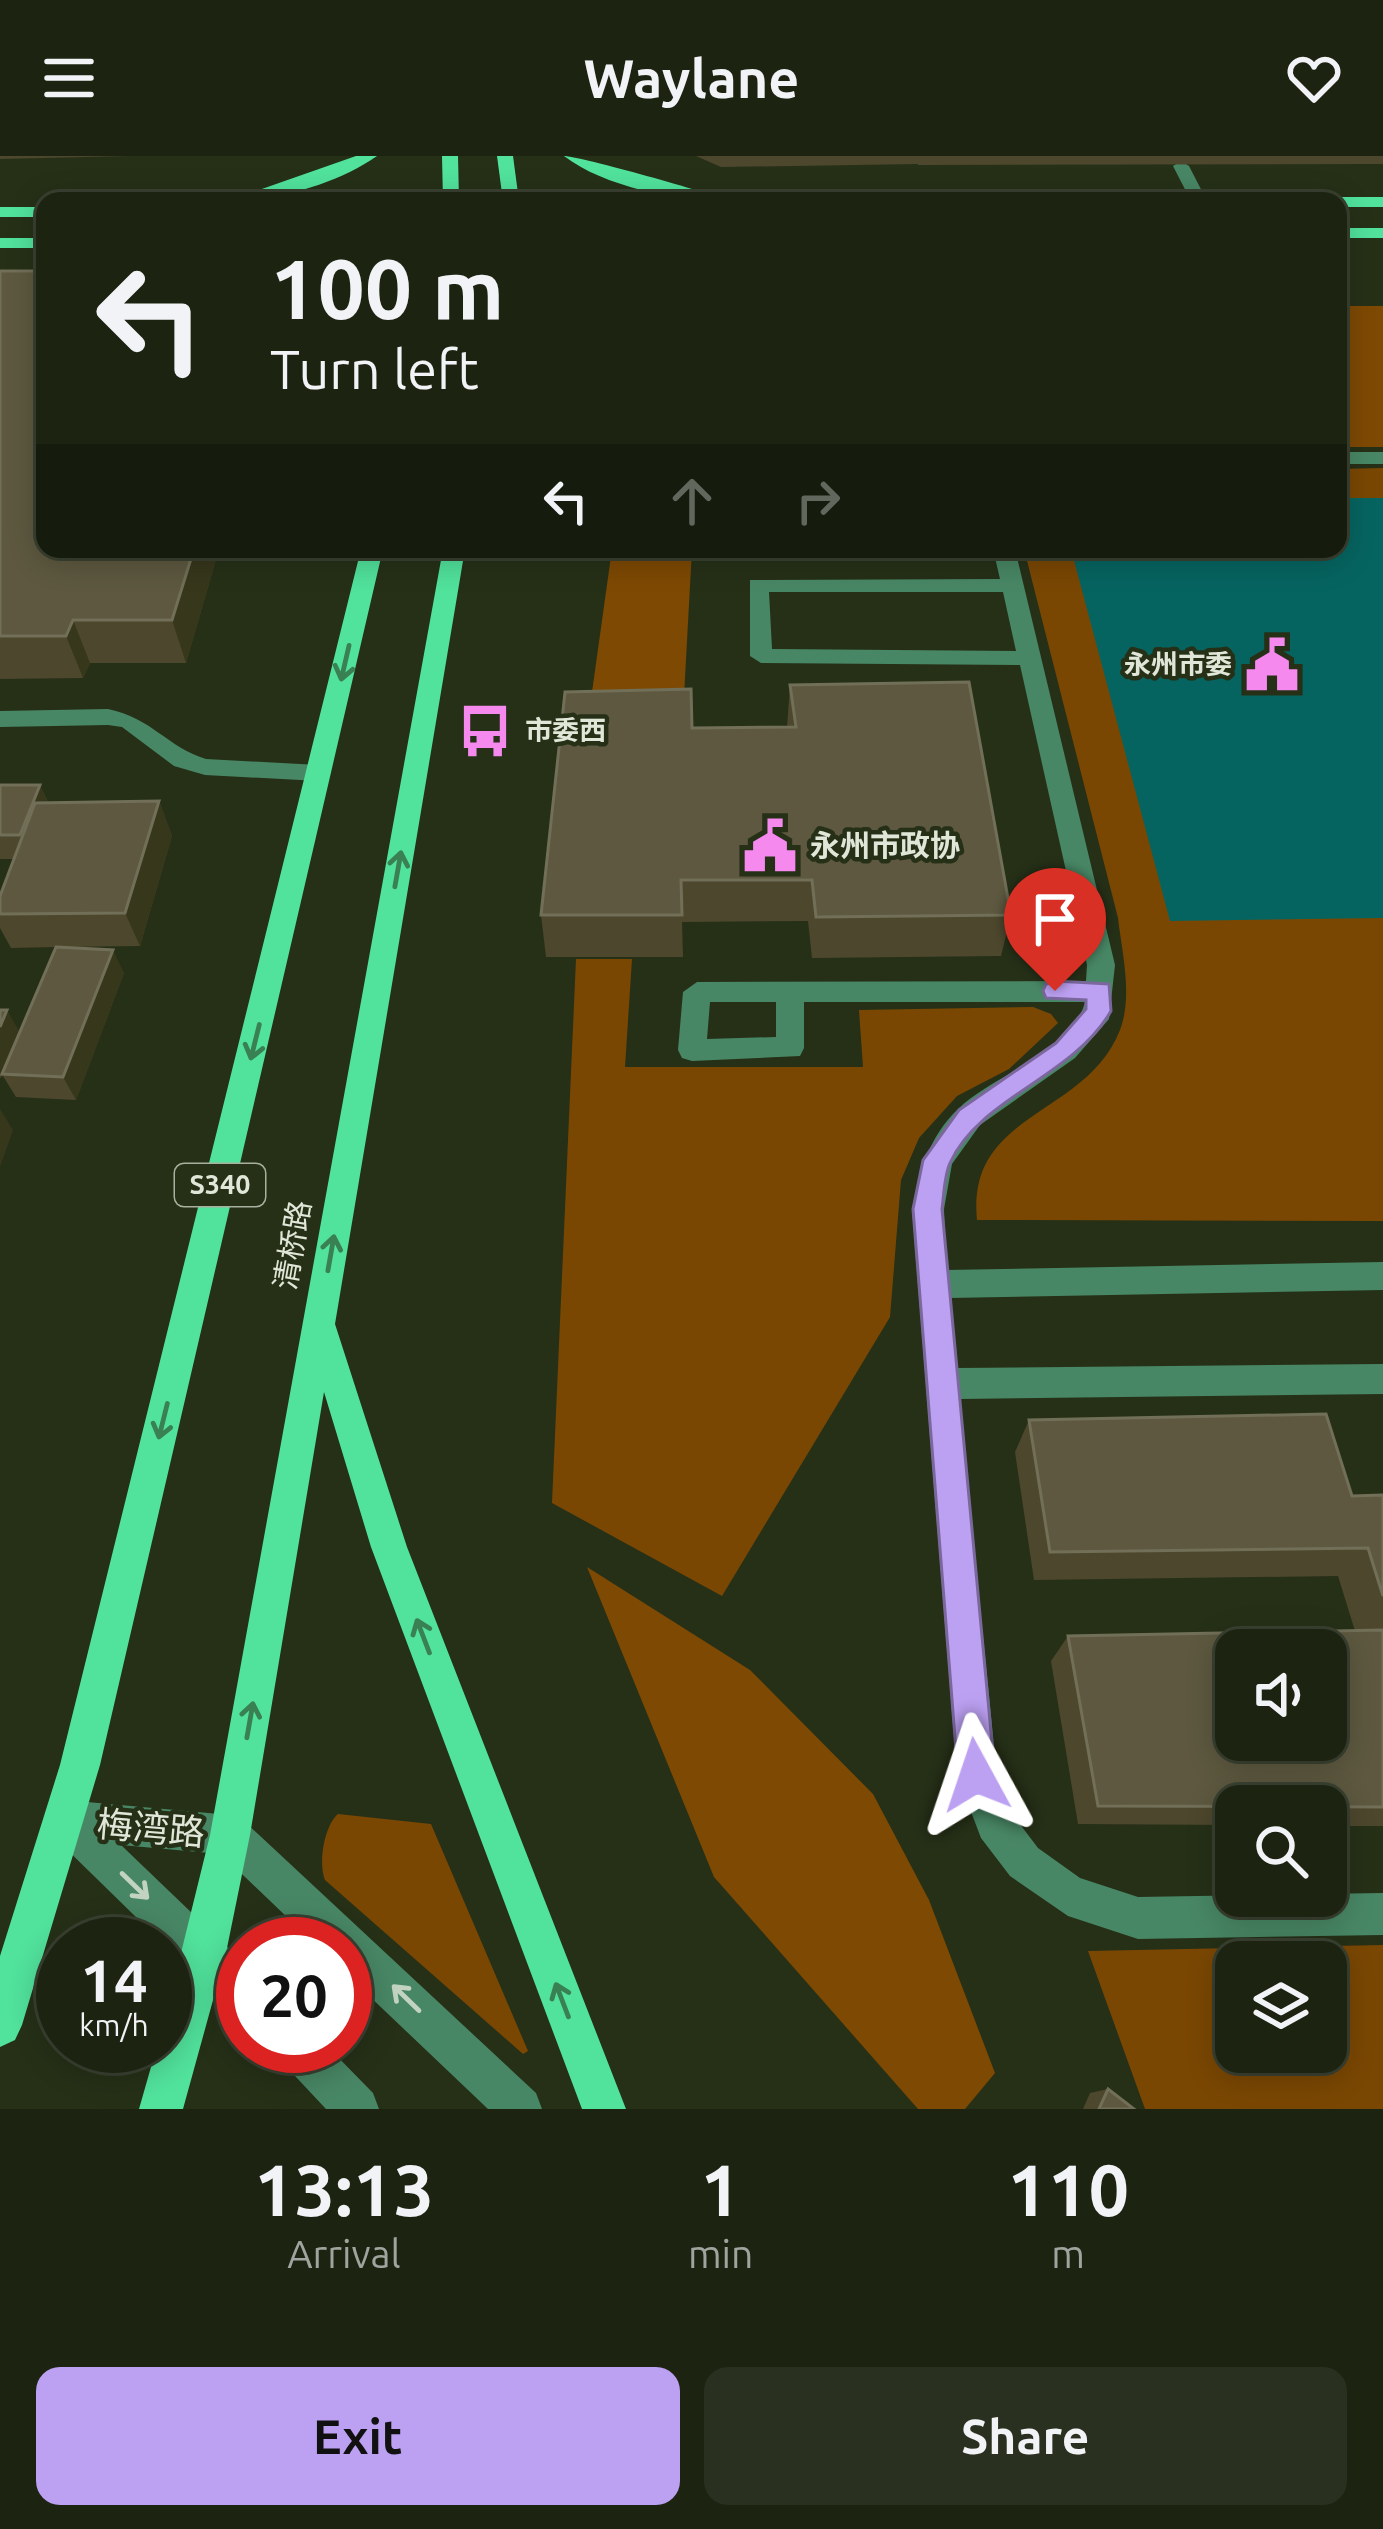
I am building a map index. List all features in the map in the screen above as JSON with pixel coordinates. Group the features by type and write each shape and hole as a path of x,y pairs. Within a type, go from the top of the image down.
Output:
{"main road":[{"path":"273,192 369,156"},
{"path":"450,156 451,192"},
{"path":"505,156 510,192"},
{"path":"572,156 606,173 683,192"},
{"path":"1347,202 1383,202"},
{"path":"0,212 36,212"},
{"path":"1347,233 1383,232"},
{"path":"0,243 36,243"},
{"name":"S340","path":"0,2025 65,1820 370,558"},
{"name":"清桥路","path":"161,2109 205,1953 230,1835 452,558"},
{"path":"319,1323 389,1547 604,2109"}],"street":[{"path":"1181,166 1194,192"},
{"path":"1347,458 1383,458"},
{"path":"1006,558 1101,964 1099,1011 1065,1050 969,1117 937,1160 928,1209 976,1775 995,1824 1024,1862 1067,1895 1138,1918 1383,1914"},
{"path":"1012,586 758,585 761,656 1029,658"},
{"path":"0,719 108,717 129,721 183,760 206,767 320,773"},
{"path":"790,992 1100,991"},
{"path":"932,1284 1383,1276"},
{"path":"941,1384 1383,1379"},
{"name":"梅湾路","path":"65,1820 230,1835 520,2109"},
{"name":"梅湾路","path":"65,1820 216,1964"},
{"path":"322,2073 357,2109"}],"shaded area":[{"path":"1347,306 1383,306 1383,447 1347,447"},
{"path":"1383,468 1383,1221 977,1220 979,1184 990,1157 1008,1135 1103,1059 1120,1030 1126,1003 1118,918 1026,558 1347,558 1347,469"},
{"path":"611,558 692,558 682,733 586,735"},
{"path":"576,959 632,959 625,1067 863,1067 859,1010 1033,1007 1051,1014 1058,1023 1009,1069 957,1096 919,1138 901,1180 890,1317 722,1596 552,1503"},
{"path":"587,1567 750,1670 873,1794 929,1900 995,2073 965,2109 918,2109 714,1877"},
{"path":"338,1814 431,1824 528,2051 523,2054 325,1880 322,1864 329,1827"},
{"path":"1383,1945 1383,2109 1145,2109 1088,1951 1215,1948 1215,2073 1347,2073 1347,1946"}],"water":[{"path":"1347,498 1383,498 1383,918 1170,921 1073,558 1347,558"}],"building":[{"path":"0,271 36,271 36,558 191,558 172,620 73,620 66,636 0,636"},
{"name":"永州市政协","path":"969,682 1011,915 816,917 812,880 681,880 682,915 541,915 565,692 691,689 692,728 796,727 790,685"},
{"path":"0,785 40,785 20,835 0,835"},
{"path":"159,801 125,913 0,914 0,896 35,803"},
{"path":"56,947 113,950 63,1077 2,1074"},
{"path":"1326,1414 1352,1496 1383,1495 1383,1596 1368,1548 1050,1552 1029,1420"},
{"path":"1383,1630 1383,1807 1347,1807 1347,1785 1215,1785 1215,1806 1098,1806 1068,1636 1215,1633 1215,1761 1347,1761 1347,1631"},
{"path":"1108,2089 1134,2109 1099,2109"}],"place":[{"name":"永州市委","path":"1272,665"},
{"name":"市委西","path":"485,731"},
{"name":"永州市政协","path":"770,846"}],"route":[{"path":"976,1775 928,1209 937,1160 969,1117 1065,1050 1099,1011 1100,991 1055,991"}]}
